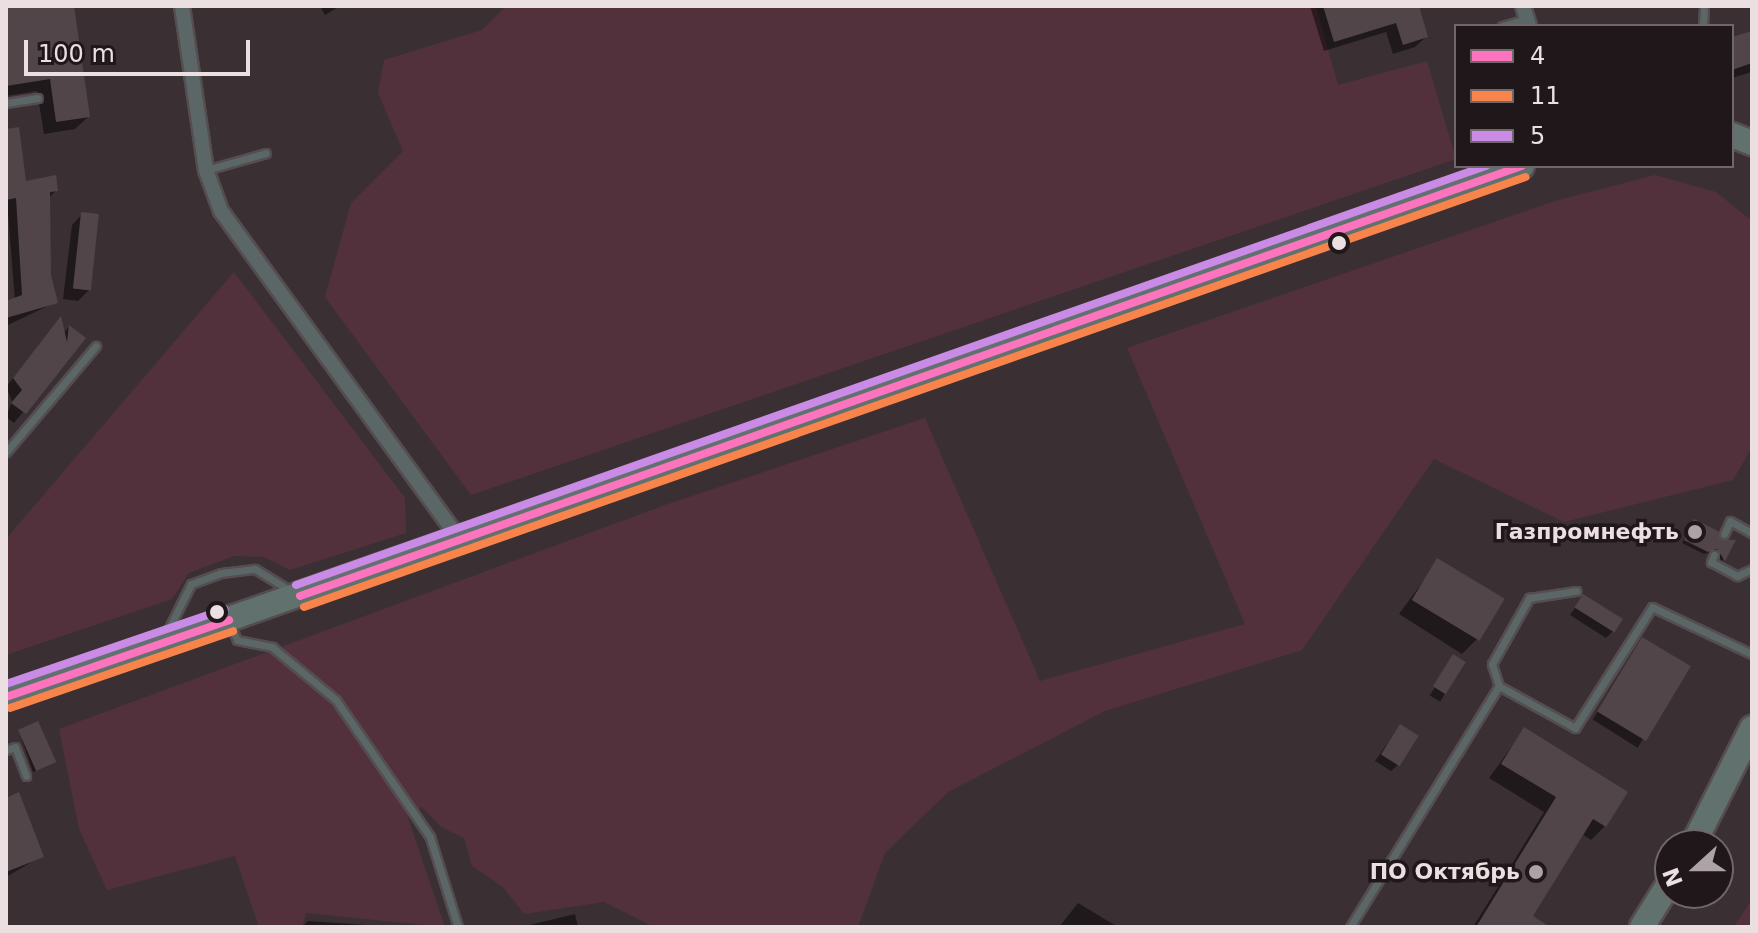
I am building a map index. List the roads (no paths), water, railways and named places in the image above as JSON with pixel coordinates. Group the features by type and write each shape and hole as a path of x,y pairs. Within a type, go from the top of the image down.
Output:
{"main road":[{"path":"6,697 1516,168"},
{"path":"1701,829 1752,728"},
{"path":"1642,927 1654,908"}],"street":[{"path":"182,6 206,170 221,211 459,538"}],"lane":[{"path":"6,103 38,98"},
{"path":"206,170 266,153"},
{"path":"6,452 96,346"},
{"path":"1724,534 1730,521 1752,533"},
{"path":"1714,555 1711,562 1737,576 1752,569"},
{"path":"161,643 191,584 221,573 255,569 300,596"},
{"path":"1576,591 1529,598 1492,664 1499,686 1575,728 1652,607 1752,654"},
{"path":"229,620 237,640 272,647 336,700 430,837 458,927"},
{"path":"1350,927 1499,686"},
{"path":"6,750 15,747 26,776"}],"place":[{"name":"Газпромнефть","path":"1695,532"},
{"name":"ПО Октябрь","path":"1536,872"}]}
